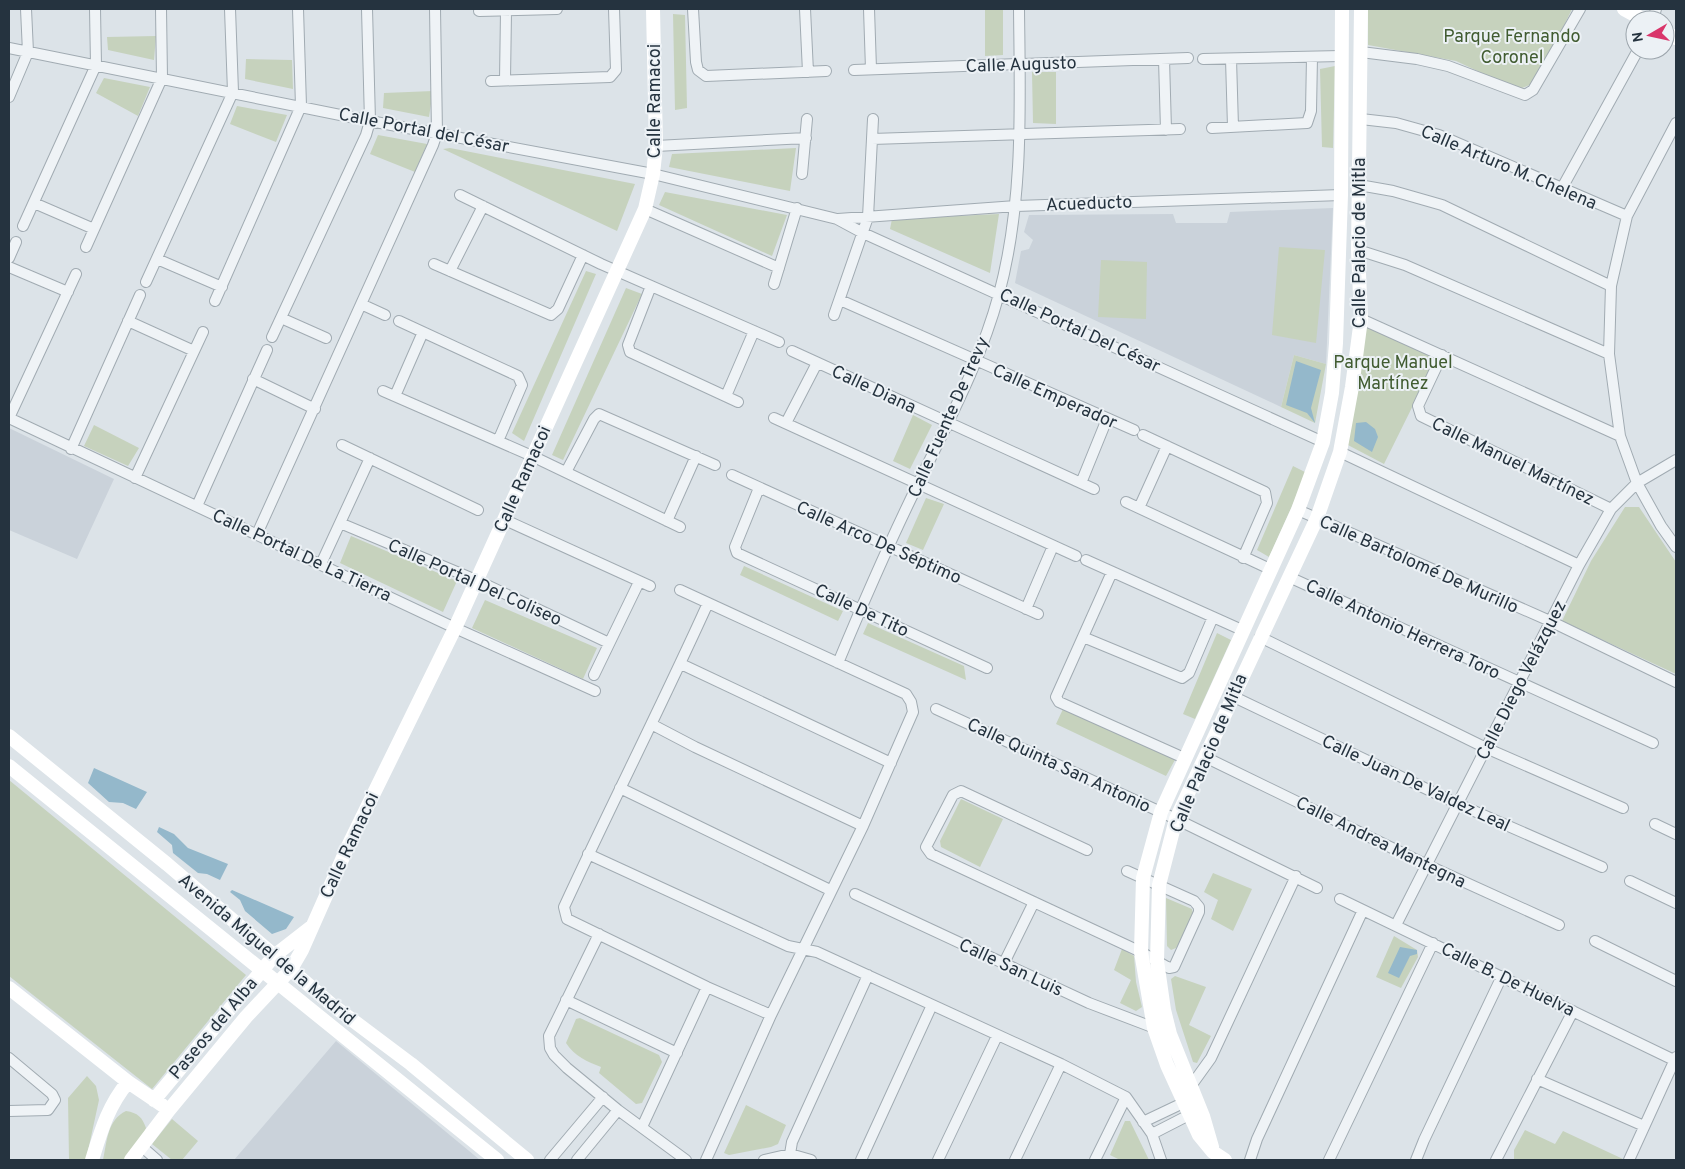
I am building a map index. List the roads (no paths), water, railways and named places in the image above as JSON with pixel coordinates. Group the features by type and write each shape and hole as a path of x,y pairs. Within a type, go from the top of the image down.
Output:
{"main road":[{"name":"Calle Ramacoi","path":"291,969 302,950 310,928 348,846 455,628 645,209 653,174 656,146 654,9"},
{"name":"Calle Palacio de Mitla","path":"1213,1152 1199,1135 1184,1106 1154,1028 1141,952 1144,878 1161,812 1298,510 1322,442 1332,393 1336,342 1341,195 1342,9"},
{"name":"Calle Palacio de Mitla","path":"1213,1152 1203,1116 1170,1034 1160,987 1157,962 1159,884 1176,819 1316,518 1340,452 1352,387 1361,319 1358,250 1361,9"},
{"name":"Avenida Miguel de la Madrid","path":"9,736 167,864 331,1004 411,1064 527,1160"},
{"name":"Avenida Miguel de la Madrid","path":"9,766 497,1160"},
{"name":"Calle Ramacoi","path":"274,956 310,928"},
{"name":"Paseos del Alba","path":"154,1100 274,956"},
{"name":"Paseos del Alba","path":"132,1160 140,1146 246,1017 291,969"},
{"path":"9,988 128,1082 169,1110"},
{"path":"92,1160 106,1115 128,1082"},
{"path":"1213,1152 1226,1160"}],"street":[{"path":"9,97 28,52 26,9"},
{"path":"23,226 96,65 95,9"},
{"path":"86,247 162,78 161,9"},
{"path":"146,282 233,92 230,9"},
{"path":"215,301 301,106 298,9"},
{"path":"272,337 366,135 370,121 367,9"},
{"path":"257,534 422,173 437,133 435,9"},
{"path":"479,11 557,9"},
{"path":"491,81 606,77 613,74 616,70 614,9"},
{"path":"693,9 696,62 698,70 706,76 826,71"},
{"path":"805,9 808,72"},
{"path":"869,9 871,69"},
{"name":"Calle Fuente De Trevy","path":"838,663 888,546 949,423 976,362 1000,293 1016,206 1019,134 1019,9"},
{"path":"1361,52 1417,59 1448,66 1525,95 1533,90 1580,9"},
{"path":"505,80 506,10"},
{"name":"Calle Portal del César","path":"9,48 370,121 653,174 837,219"},
{"path":"1203,60 1341,56"},
{"path":"1212,128 1302,125 1310,119 1312,57"},
{"name":"Calle Augusto","path":"854,70 1188,58"},
{"path":"1164,59 1166,130"},
{"path":"1231,59 1233,128"},
{"path":"1562,188 1632,60"},
{"path":"802,174 807,119"},
{"path":"834,315 868,217 873,119"},
{"name":"Calle Arturo M. Chelena","path":"1361,119 1396,123 1439,135 1627,216"},
{"path":"872,139 1180,129"},
{"path":"1675,129 1627,216 1611,286 1609,354 1620,436 1637,483 1661,526 1676,547"},
{"path":"656,146 806,138"},
{"path":"1359,185 1393,191 1442,205 1611,286"},
{"path":"460,195 583,255 779,342"},
{"name":"Acueducto","path":"837,219 1016,206 1341,195"},
{"path":"34,203 94,229"},
{"path":"450,272 484,206"},
{"path":"774,284 797,208"},
{"path":"645,209 779,268"},
{"name":"Calle Portal Del César","path":"837,219 1322,442"},
{"path":"9,258 16,242"},
{"path":"1358,250 1413,268 1609,354"},
{"path":"434,264 551,315 558,309 583,255"},
{"path":"157,259 222,287"},
{"path":"9,267 68,292"},
{"path":"9,418 76,274"},
{"path":"651,286 628,349 738,402"},
{"path":"71,449 140,295"},
{"name":"Calle Emperador","path":"840,300 1262,490 1266,495 1267,503 1244,558"},
{"path":"361,304 385,315"},
{"path":"281,318 326,338"},
{"path":"1361,319 1620,436"},
{"path":"128,321 194,351"},
{"path":"399,321 518,376 522,385 498,441"},
{"path":"726,396 754,330"},
{"path":"135,478 203,332"},
{"path":"395,396 423,332"},
{"path":"197,506 267,350"},
{"name":"Calle Diana","path":"792,351 1094,489"},
{"name":"Calle Manuel Martínez","path":"1442,355 1418,406 1421,416 1611,509"},
{"path":"786,423 817,363"},
{"path":"253,379 315,408"},
{"path":"383,391 532,456 680,527"},
{"path":"566,472 596,416 605,415 715,465"},
{"name":"Calle Portal De La Tierra","path":"9,418 71,449 197,506 455,628 595,691"},
{"path":"774,418 1076,556"},
{"path":"1081,483 1107,419"},
{"path":"342,445 478,510"},
{"path":"1139,508 1167,446"},
{"path":"1340,452 1579,565"},
{"path":"667,521 696,456"},
{"path":"321,564 370,458"},
{"name":"Calle Diego Velázquez","path":"1396,925 1550,621 1611,509 1637,483 1676,460"},
{"name":"Calle Arco De Séptimo","path":"732,475 1038,614"},
{"name":"Calle De Tito","path":"760,488 735,547 737,553 987,668"},
{"path":"1126,502 1270,569"},
{"name":"Calle Bartolomé De Murillo","path":"1298,510 1550,621 1676,682"},
{"path":"505,520 650,586"},
{"name":"Calle Portal Del Coliseo","path":"340,523 476,580 609,643"},
{"path":"1026,608 1053,546"},
{"path":"1086,560 1242,630"},
{"path":"1112,572 1056,693 1056,697 1060,702 1184,758"},
{"name":"Calle Antonio Herrera Toro","path":"1289,577 1653,743"},
{"path":"594,675 639,582"},
{"path":"680,590 906,694 911,702 913,712 863,826 830,890 771,1015 706,1160"},
{"path":"708,603 652,725 588,854 564,907 564,914 567,919 707,987 771,1015"},
{"path":"1083,637 1182,678 1189,673 1212,618"},
{"path":"1260,636 1486,748 1623,808"},
{"path":"681,664 891,763"},
{"name":"Calle Juan De Valdez Leal","path":"1232,696 1458,804 1602,867"},
{"name":"Calle Quinta San Antonio","path":"936,709 1176,819 1296,876 1317,888"},
{"path":"652,725 695,748 863,826"},
{"name":"Calle Andrea Mantegna","path":"1205,757 1427,865 1559,925"},
{"path":"620,788 830,890"},
{"path":"1087,850 961,791 954,793 927,843 928,851 1141,952 1169,968 1176,966 1199,912 1199,907 1194,901 1127,871"},
{"path":"1655,824 1676,834"},
{"path":"588,854 788,946 817,952 868,975 1061,1064 1126,1097 1152,1134 1161,1160"},
{"path":"1152,1134 1184,1106 1191,1087 1211,1058 1296,876"},
{"path":"1630,881 1676,903"},
{"name":"Calle San Luis","path":"854,894 1112,1013 1170,1034"},
{"name":"Calle B. De Huelva","path":"1340,899 1676,1060"},
{"path":"1004,963 1034,902"},
{"path":"1250,1160 1261,1130 1363,910"},
{"path":"599,934 549,1036 550,1048 567,1068 618,1110 686,1160"},
{"path":"1595,941 1676,981"},
{"path":"1329,1160 1433,943"},
{"path":"790,1154 792,1142 868,975"},
{"path":"1416,1160 1502,976"},
{"path":"642,1127 707,987"},
{"path":"566,1000 677,1053"},
{"path":"861,1160 932,1006"},
{"path":"1496,1160 1573,1010"},
{"path":"938,1160 997,1036"},
{"path":"9,1058 52,1094 55,1100 48,1110 9,1111"},
{"path":"1629,1160 1676,1060"},
{"path":"1015,1160 1061,1064"},
{"path":"1537,1079 1644,1126"},
{"path":"550,1160 603,1097"},
{"path":"1095,1160 1126,1097"},
{"path":"1144,1122 1184,1106"},
{"path":"577,1160 618,1110"},
{"path":"140,1146 157,1160"},
{"path":"764,1160 790,1154 811,1160"}],"water":[{"path":"1296,361 1321,370 1311,408 1315,423 1307,413 1286,405"},
{"path":"1366,422 1375,429 1378,437 1372,452 1354,441 1356,423"},
{"path":"94,768 147,792 136,809 123,803 109,802 88,783"},
{"path":"159,827 174,834 188,848 228,864 220,880 207,874 198,873 173,853 172,845 157,832"},
{"path":"232,890 294,917 286,929 272,934 245,911 240,900 230,892"},
{"path":"1400,947 1417,950 1417,954 1410,956 1399,978 1388,973"}],"park label":[{"name":"Parque Fernando Coronel","path":"1512,46"},
{"name":"Parque Manuel Martínez","path":"1393,372"}]}
